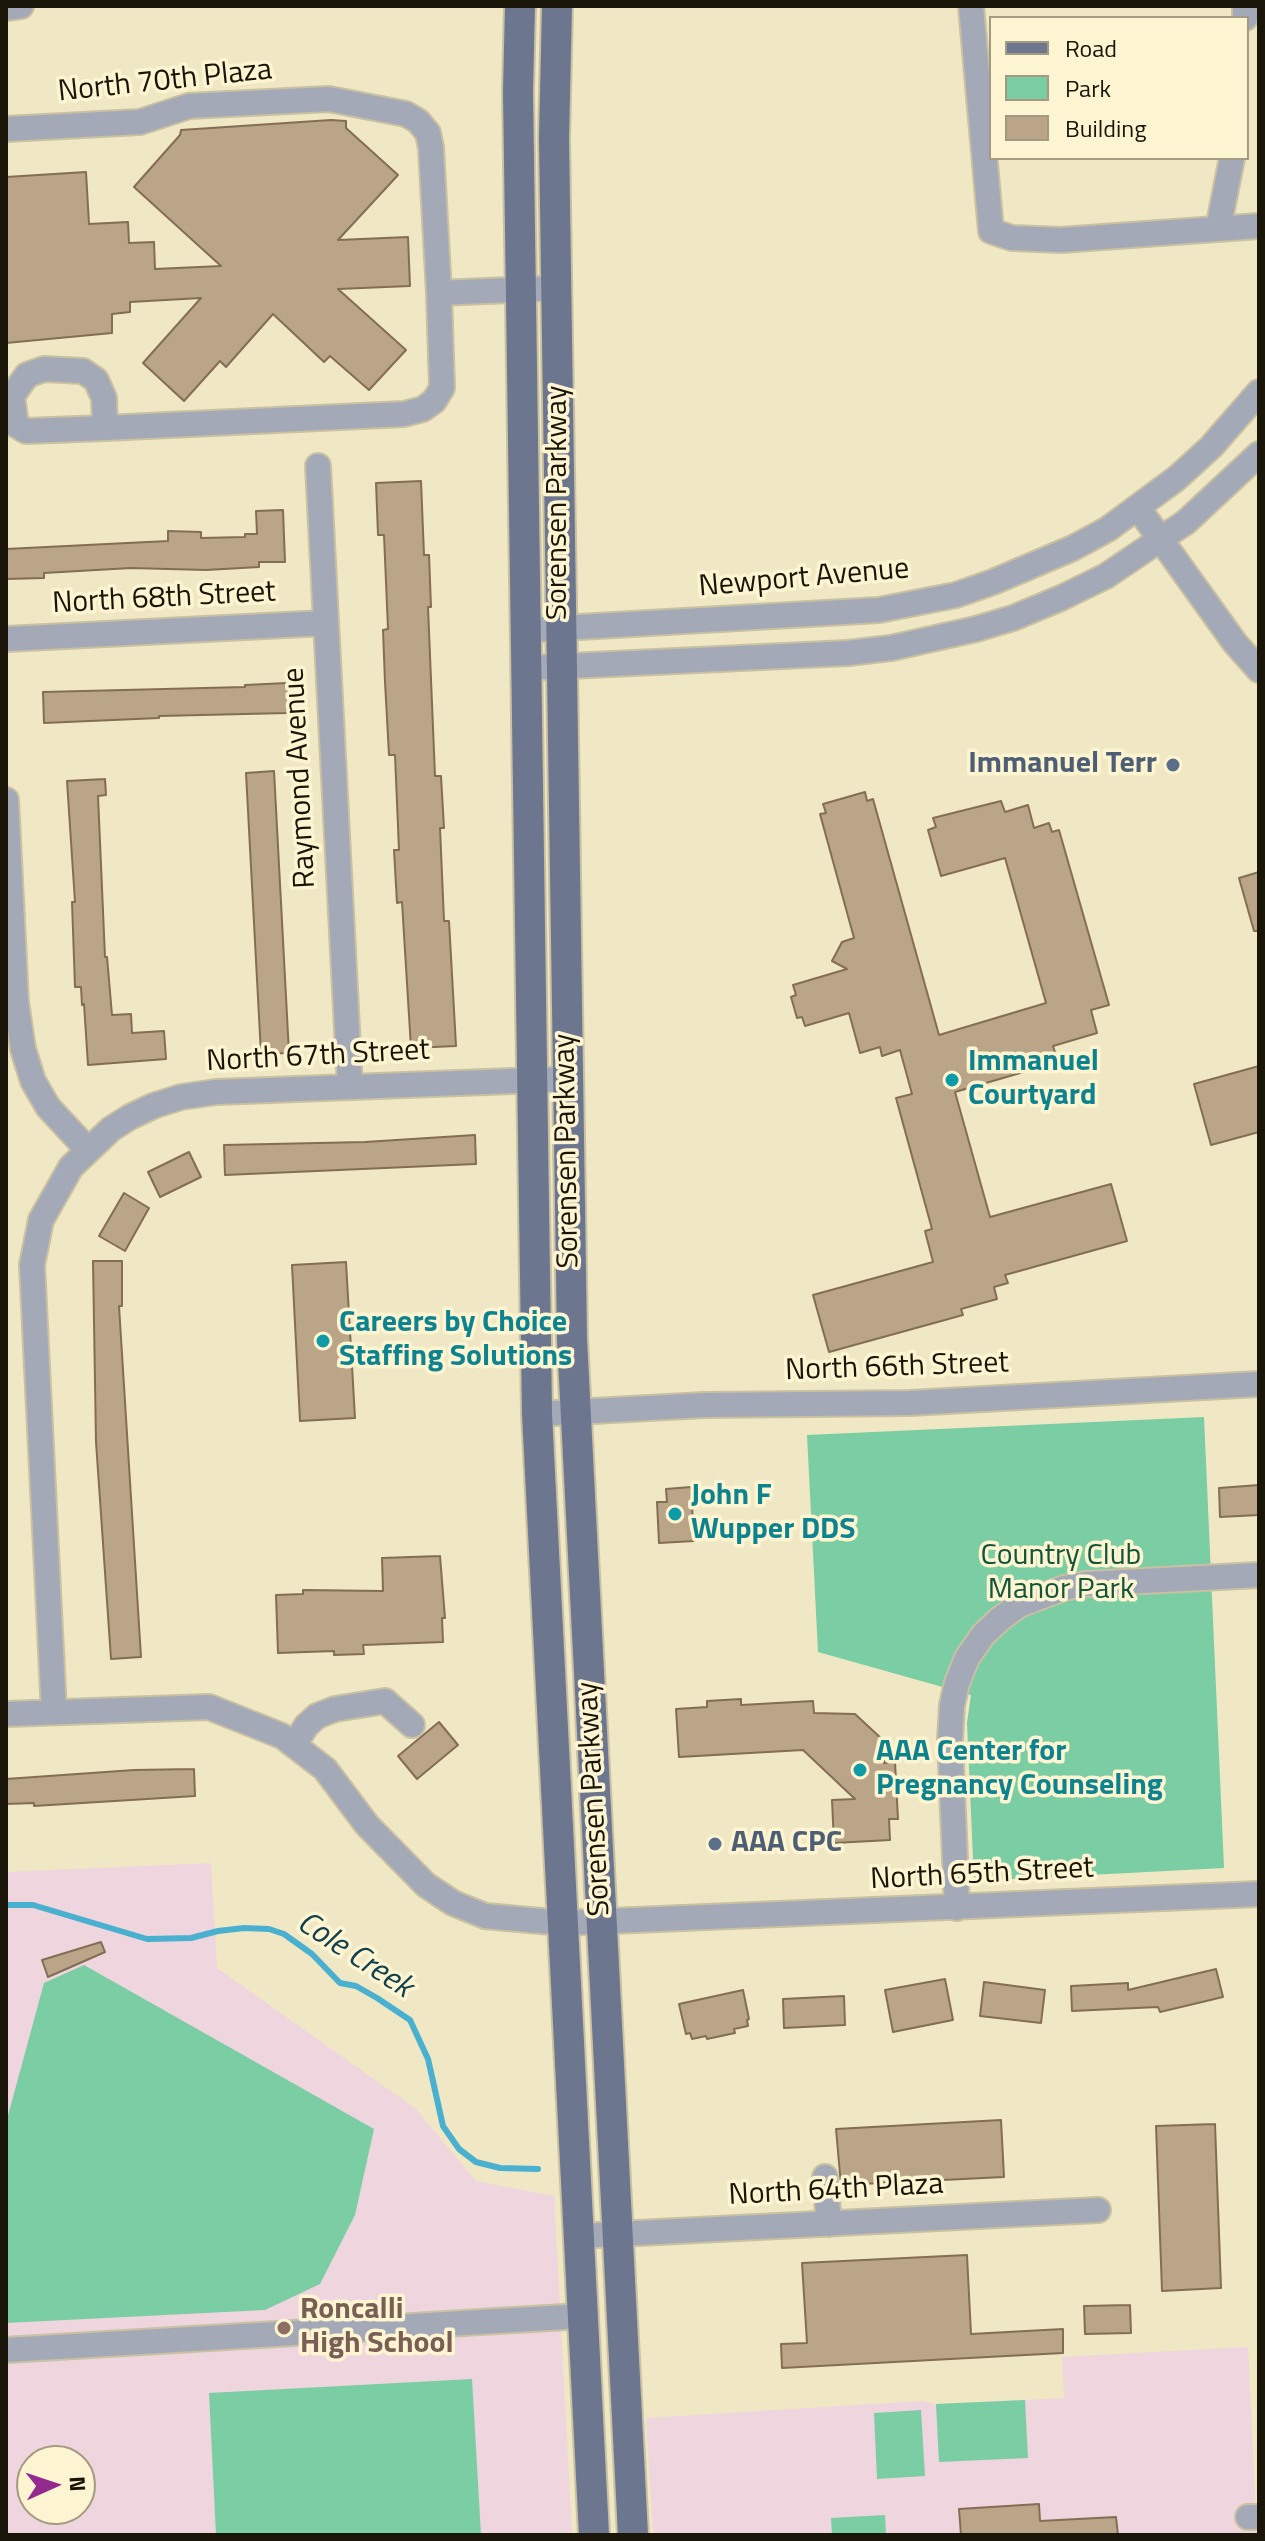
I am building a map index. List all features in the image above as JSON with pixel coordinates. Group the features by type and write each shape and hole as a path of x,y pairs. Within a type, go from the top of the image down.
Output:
{"main road":[{"name":"Sorensen Parkway","path":"520,6 518,91 537,1414 594,2535"},
{"name":"Sorensen Parkway","path":"557,6 554,138 574,1412 633,2535"}],"street":[{"path":"6,8 21,6"},
{"path":"971,6 991,231 1012,238 1061,240 1259,226"},
{"name":"North 70th Plaza","path":"6,129 147,121 189,106 329,99 406,114 418,121 428,133 442,388 434,401 423,409 404,414 105,428"},
{"path":"1218,229 1232,160"},
{"path":"439,293 557,288"},
{"name":"Newport Avenue","path":"526,630 879,610 917,604 993,582 1073,548 1138,508 1211,447 1259,392"},
{"path":"526,668 848,653 934,639 1013,618 1106,576 1201,509 1259,454"},
{"name":"Raymond Avenue","path":"318,466 350,1087"},
{"path":"1138,508 1235,643 1259,670"},
{"name":"North 68th Street","path":"6,639 325,623"},
{"path":"6,800 16,1002 23,1049 33,1081 48,1107 88,1150"},
{"name":"North 67th Street","path":"54,1712 32,1265 34,1247 48,1206 71,1167 111,1129 153,1106 181,1097 216,1092 567,1079"},
{"name":"North 66th Street","path":"537,1414 735,1404 910,1403 1259,1384"},
{"path":"957,1908 950,1740 952,1705 967,1658 983,1635 1019,1605 1064,1588 1086,1584 1259,1575"},
{"path":"295,1744 306,1726 317,1716 335,1709 385,1701 412,1725"},
{"path":"6,1714 209,1707 295,1744 325,1769 367,1825 426,1885 453,1903 485,1916 563,1923"},
{"name":"North 65th Street","path":"563,1923 1259,1894"},
{"path":"825,2177 829,2224"},
{"name":"North 64th Plaza","path":"578,2236 1098,2210"},
{"path":"6,2350 582,2316"}],"shaded area":[{"name":"Roncalli High School","path":"211,1863 217,1968 416,2109 476,2181 554,2196 572,2535 6,2535 6,1872"},
{"path":"1248,2347 1257,2535 653,2535 646,2418 922,2401 936,2404 1064,2398 1062,2357"}],"green space":[{"name":"Country Club Manor Park","path":"1204,1417 1224,1868 974,1881 967,1723 971,1695 818,1652 807,1435"},
{"path":"84,1965 374,2129 355,2215 320,2284 265,2310 6,2323 6,2123 44,1983"},
{"path":"472,2379 481,2535 216,2535 209,2393"},
{"path":"1025,2400 1028,2458 939,2462 936,2404"},
{"path":"921,2410 925,2476 877,2479 874,2413"},
{"path":"885,2515 886,2535 832,2535 831,2518"}],"building":[{"path":"346,121 346,128 398,175 338,240 408,237 410,286 338,289 406,350 369,390 330,356 324,362 273,314 226,367 220,361 184,401 143,363 201,298 130,302 130,312 112,314 112,333 6,343 6,177 86,172 89,224 128,222 129,243 154,242 155,269 221,266 134,187 180,135 181,130"},
{"path":"421,481 424,555 429,555 431,607 428,607 435,776 441,776 444,921 449,921 456,1046 411,1048 402,902 397,903 394,850 399,850 395,755 389,755 383,630 388,629 384,535 378,535 376,483"},
{"path":"283,510 285,562 259,562 259,567 206,570 131,568 44,573 44,578 6,579 6,549 168,541 168,531 201,532 201,538 245,537 245,534 257,534 256,511"},
{"path":"287,683 288,713 44,723 43,692 245,687"},
{"path":"274,771 289,1053 261,1054 246,773"},
{"path":"105,779 106,795 98,796 105,957 112,1015 131,1014 132,1033 164,1031 166,1059 88,1065 84,1004 81,987 75,987 72,902 75,902 67,781"},
{"name":"Immanuel Courtyard","path":"865,792 867,801 873,799 939,1035 1046,1003 1005,858 941,876 928,830 936,827 933,818 1001,801 1005,812 1028,805 1034,828 1049,823 1052,832 1059,830 1109,1005 1091,1010 1097,1033 1053,1046 1058,1062 955,1092 990,1217 1111,1184 1127,1241 1005,1275 1008,1283 994,1287 997,1299 961,1309 963,1315 829,1352 813,1295 933,1262 925,1231 932,1229 896,1098 912,1094 900,1050 882,1056 880,1047 860,1053 849,1013 805,1026 802,1017 797,1018 791,997 796,995 793,985 847,969 832,961 842,942 854,938 820,814 826,813 823,804"},
{"path":"1259,872 1259,931 1254,931 1239,878"},
{"path":"1259,1066 1259,1132 1211,1145 1194,1084"},
{"path":"475,1135 476,1164 225,1175 224,1145 365,1142"},
{"path":"189,1152 201,1177 160,1197 148,1172"},
{"path":"124,1193 149,1208 125,1251 99,1236"},
{"path":"93,1261 122,1261 122,1306 119,1306 141,1657 111,1659 96,1442"},
{"name":"Careers by Choice Staffing Solutions","path":"346,1262 355,1418 300,1421 292,1265"},
{"path":"1259,1485 1259,1515 1220,1517 1219,1488"},
{"name":"John F Wupper DDS","path":"691,1487 694,1541 659,1543 657,1502 667,1502 666,1489"},
{"path":"440,1556 445,1618 442,1618 443,1642 363,1645 364,1654 334,1655 334,1651 278,1653 276,1595 303,1594 303,1590 383,1591 382,1558"},
{"name":"AAA Center for Pregnancy Counseling","path":"741,1699 741,1705 813,1701 814,1713 855,1714 883,1740 884,1763 895,1762 898,1819 889,1819 890,1840 834,1843 832,1800 855,1799 803,1750 679,1757 676,1709 707,1707 707,1701"},
{"path":"439,1722 458,1745 417,1779 398,1756"},
{"path":"194,1769 195,1796 34,1806 34,1803 6,1804 6,1779"},
{"path":"101,1942 105,1952 48,1977 42,1960"},
{"path":"1216,1969 1223,1997 1160,2012 1158,2007 1072,2011 1071,1986 1128,1983 1128,1990"},
{"path":"945,1979 953,2020 893,2032 885,1990"},
{"path":"984,1982 1045,1990 1041,2023 980,2016"},
{"path":"743,1990 748,2026 734,2029 735,2033 707,2039 706,2036 692,2039 690,2033 686,2034 679,2004"},
{"path":"844,1996 845,2025 784,2028 783,1999"},
{"path":"1001,2120 1004,2177 841,2185 836,2129"},
{"path":"1215,2124 1221,2288 1162,2291 1156,2126"},
{"path":"967,2255 971,2334 1063,2329 1063,2353 782,2368 781,2344 807,2343 802,2263"},
{"path":"1130,2305 1131,2333 1085,2334 1084,2306"},
{"path":"1039,2504 1040,2521 1116,2517 1118,2535 961,2535 959,2509"}],"waterway":[{"name":"Cole Creek","path":"6,1905 33,1905 147,1939 191,1938 244,1928 269,1929 284,1934 312,1954 340,1983 356,1986 410,2020 428,2059 443,2126 459,2149 476,2162 500,2168 538,2169"}],"place":[{"name":"Immanuel Terr","path":"1173,765"},
{"name":"Immanuel Courtyard","path":"952,1080"},
{"name":"Careers by Choice Staffing Solutions","path":"323,1341"},
{"name":"John F Wupper DDS","path":"675,1514"},
{"name":"AAA Center for Pregnancy Counseling","path":"860,1770"},
{"name":"AAA CPC","path":"715,1844"},
{"name":"Roncalli High School","path":"284,2328"}]}
